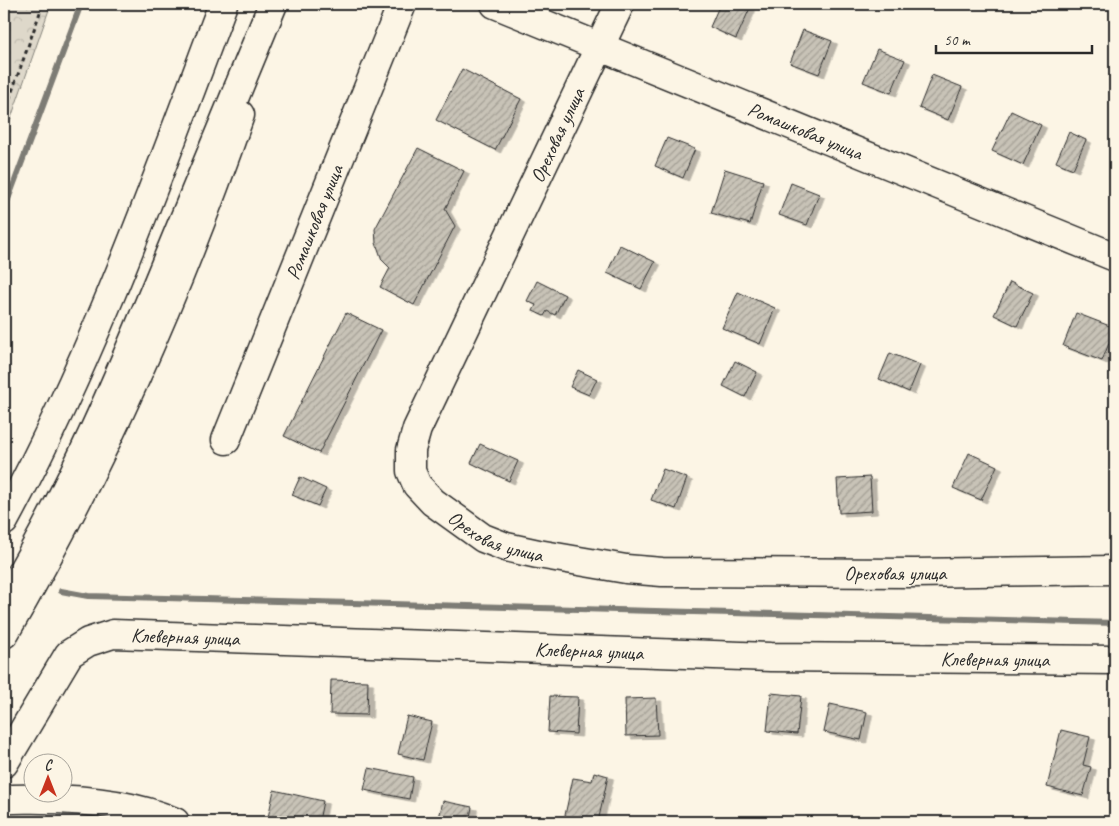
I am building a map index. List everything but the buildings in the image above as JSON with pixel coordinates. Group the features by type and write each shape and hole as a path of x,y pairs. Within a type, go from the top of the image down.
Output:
{"main road":[{"path":"4,521 83,360 118,277 223,4"},
{"path":"4,602 53,513 118,376 273,4"},
{"path":"4,634 68,520 136,381 215,186 279,4"},
{"name":"Ромашковая улица","path":"226,440 402,4"},
{"name":"Ромашковая улица","path":"495,4 1115,257"},
{"name":"Ореховая улица","path":"620,4 417,429 411,450 411,471 417,484 433,502 484,538 506,547 626,569 672,572 915,573 1115,570"},
{"path":"4,490 46,436"},
{"name":"Клеверная улица","path":"4,763 69,654 88,642 113,634 771,658 1115,660"},
{"path":"4,800 54,799 100,802 148,818 175,822"}],"path":[{"path":"4,114 43,4"}],"green space":[{"path":"4,4 51,4 4,138"}],"waterway":[{"path":"4,210 81,4"},
{"path":"61,591 88,596 1115,623"}]}
